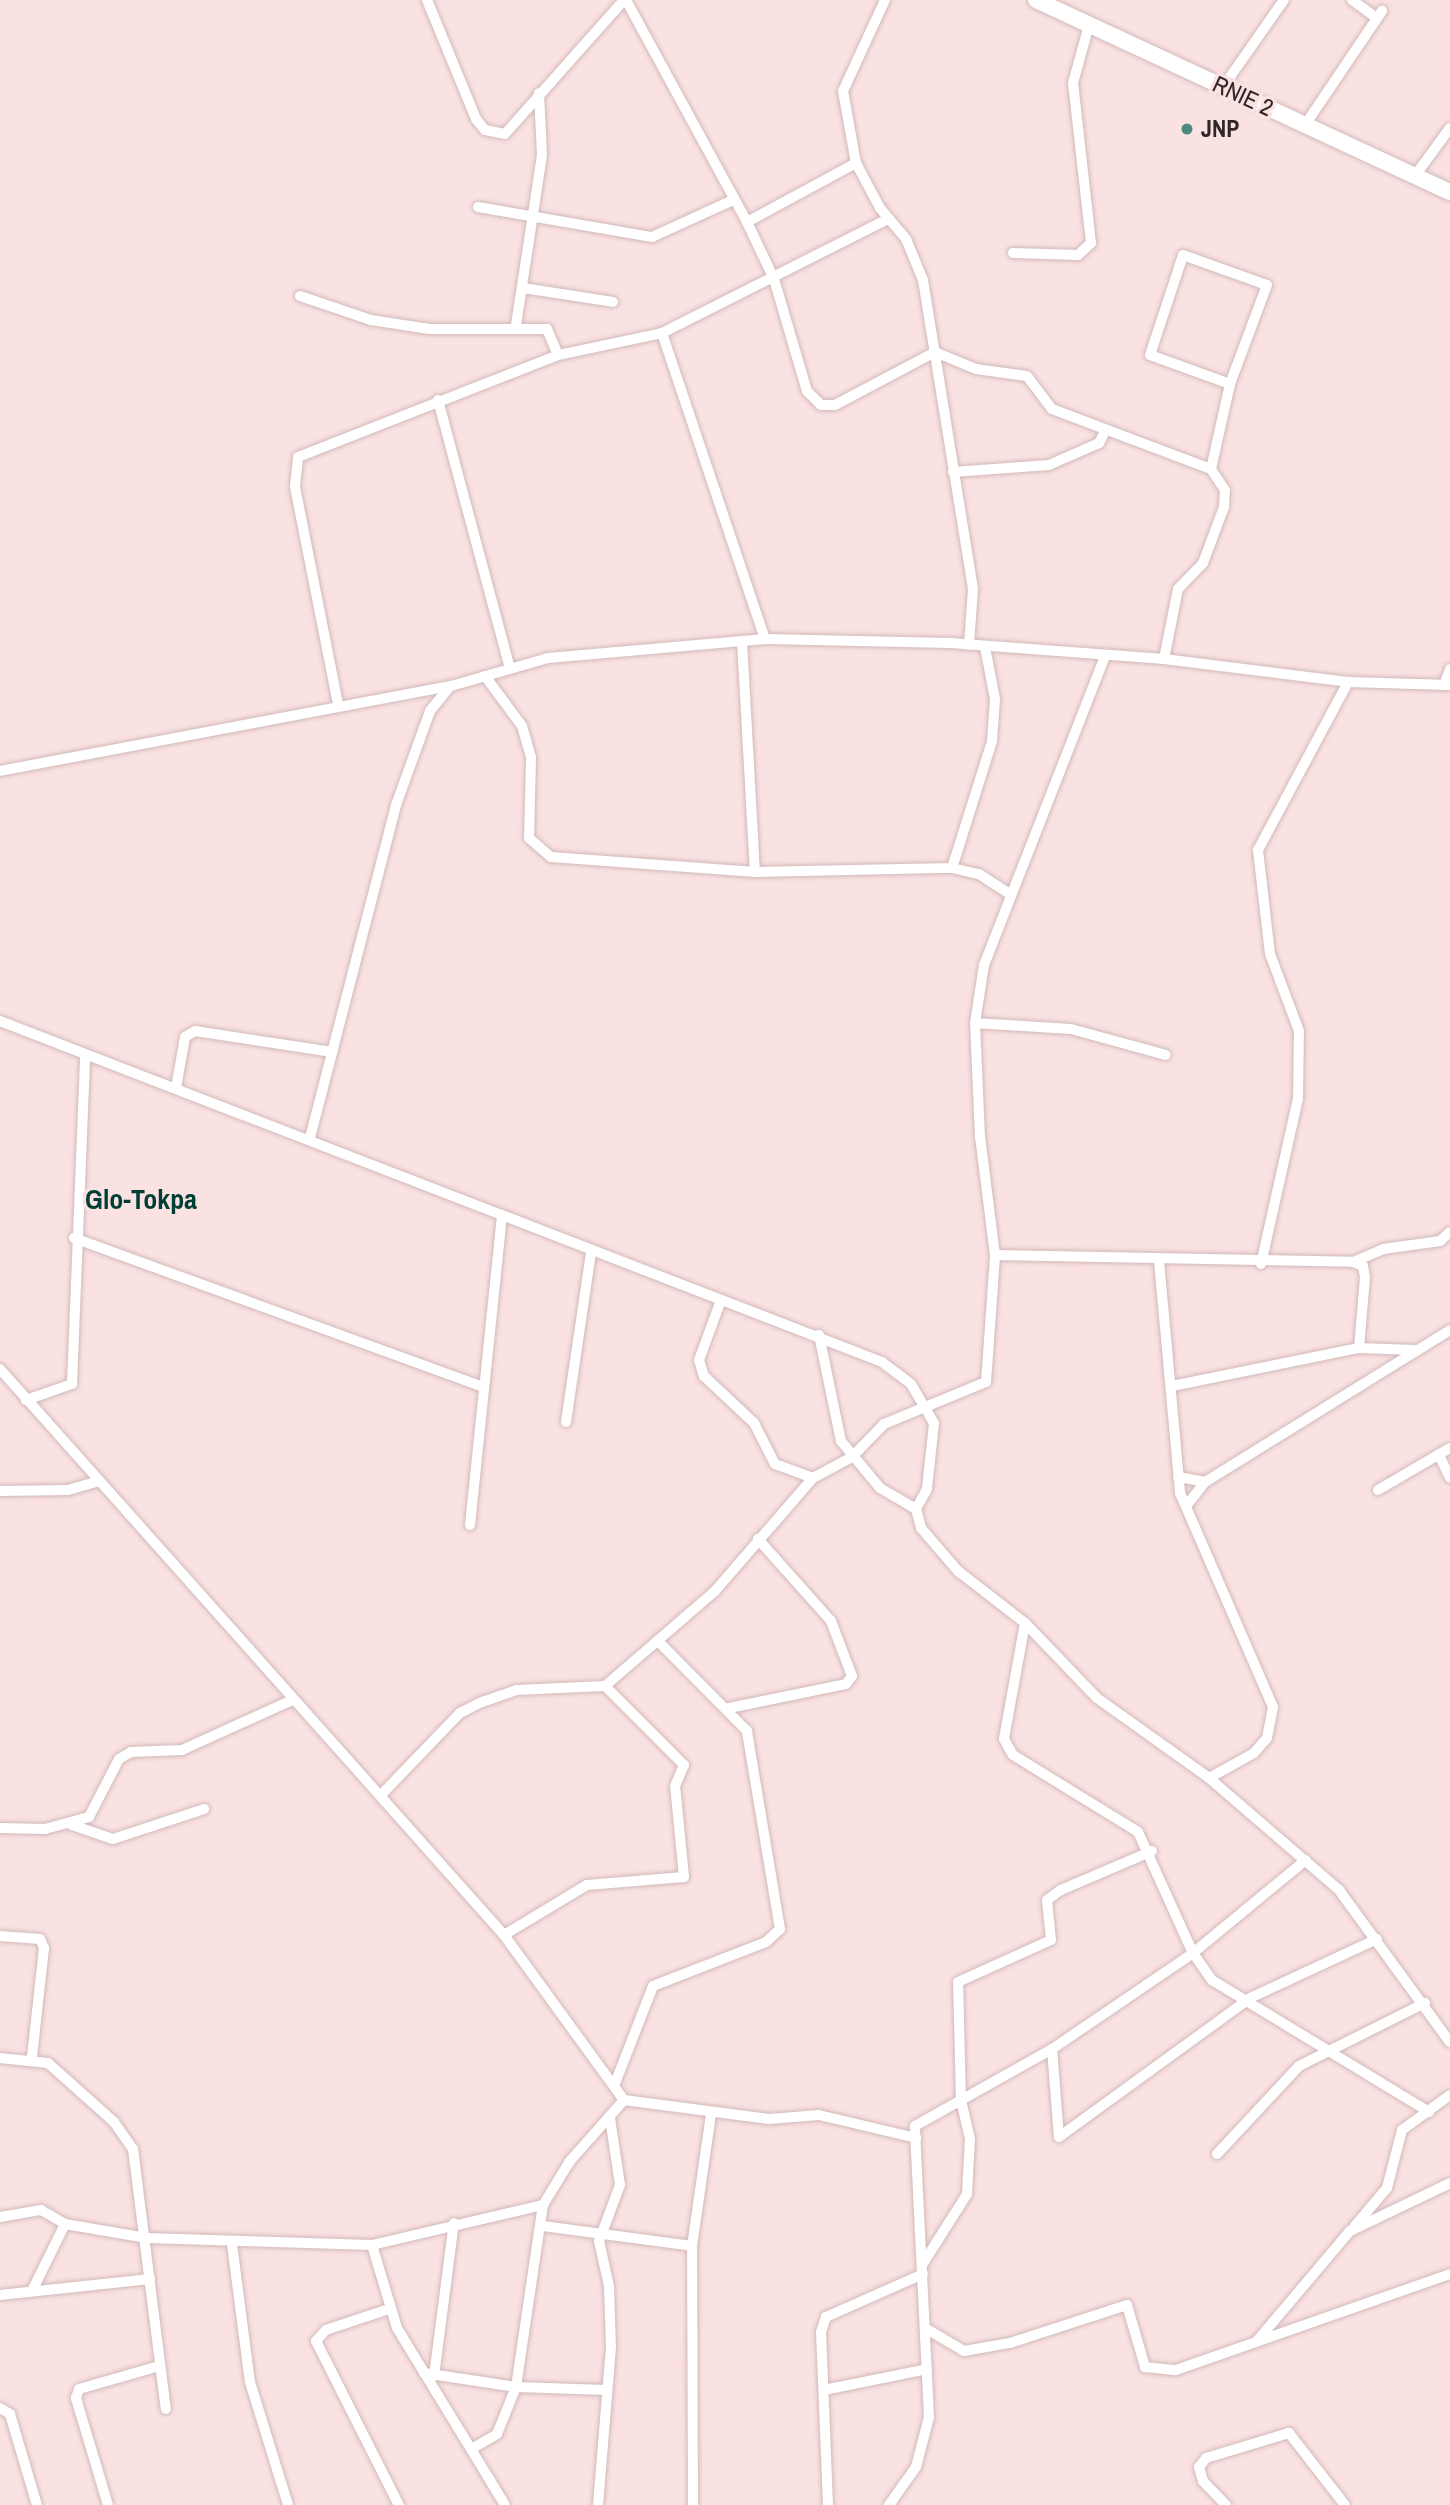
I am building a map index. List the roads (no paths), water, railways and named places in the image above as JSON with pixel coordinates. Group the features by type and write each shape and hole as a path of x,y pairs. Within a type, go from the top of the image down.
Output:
{"highway":[{"name":"RNIE 2","path":"1036,0 1450,192"}],"street":[{"path":"427,0 485,130 511,130 539,90 625,0 731,201 747,222 774,279 807,391 821,405 835,405 934,352"},
{"path":"885,0 843,91 856,163 888,219 918,262 973,589 969,645"},
{"path":"1223,87 1284,0"},
{"path":"1305,125 1380,14 1352,0"},
{"path":"1013,253 1078,255 1091,243 1073,83 1089,25"},
{"path":"516,325 542,155 539,90"},
{"path":"1414,177 1450,128"},
{"path":"747,222 856,163"},
{"path":"478,207 534,219 652,236 731,201"},
{"path":"338,704 294,466 307,449 558,355 662,333 774,279 888,219"},
{"path":"1211,469 1230,384 1267,285 1183,255 1150,355 1230,384"},
{"path":"523,288 613,302"},
{"path":"300,296 371,320 429,330 516,325 548,329 558,355"},
{"path":"662,333 765,639"},
{"path":"934,352 976,369 1027,376 1052,410 1104,433 1211,469 1224,490 1224,507 1203,563 1178,589 1164,659"},
{"path":"438,400 510,668"},
{"path":"953,472 1049,465 1099,443 1104,433"},
{"path":"0,771 338,704 451,686 548,658 765,639 969,645 1164,659 1348,682 1447,685 1450,669"},
{"path":"742,641 755,872"},
{"path":"952,868 992,741 995,699 985,647"},
{"path":"381,1795 460,1713 482,1702 516,1690 604,1686 715,1591 813,1478 852,1457 884,1424 974,1390 991,1373 995,1255 980,1136 975,1023 984,965 1105,656"},
{"path":"485,676 522,726 531,758 529,838 536,848 551,856 755,872 952,868 979,874 1011,895"},
{"path":"1261,1264 1298,1099 1299,1031 1270,954 1258,850 1348,682"},
{"path":"310,1138 396,805 430,711 451,686"},
{"path":"0,1021 85,1056 310,1138 591,1253 819,1335 882,1362 927,1407 936,1446 916,1509 921,1528 958,1572 1025,1623 1097,1698 1209,1778 1306,1860 1377,1939 1449,2039"},
{"path":"975,1023 1071,1029 1166,1055"},
{"path":"176,1088 185,1037 195,1031 332,1052"},
{"path":"26,1401 72,1384 74,1238 85,1056"},
{"path":"470,1525 502,1217"},
{"path":"995,1255 1261,1264 1353,1262 1383,1249 1440,1241 1450,1232"},
{"path":"74,1238 484,1387"},
{"path":"566,1422 591,1253"},
{"path":"1159,1261 1178,1477 1186,1506 1273,1707 1267,1738 1254,1753 1209,1778"},
{"path":"1353,1262 1363,1266 1365,1277 1359,1348"},
{"path":"721,1300 699,1360 704,1376 754,1423 775,1464 813,1478"},
{"path":"1186,1506 1205,1482 1450,1330"},
{"path":"819,1335 834,1424 852,1457 880,1488 916,1509"},
{"path":"1172,1386 1359,1348 1415,1350"},
{"path":"0,1370 100,1480 290,1701 381,1795 504,1935 624,2100 711,2114 819,2115 916,2138"},
{"path":"1378,1490 1450,1448"},
{"path":"1438,1455 1450,1478"},
{"path":"1178,1477 1205,1482"},
{"path":"0,1491 68,1490 100,1480"},
{"path":"729,1709 846,1684 852,1676 831,1621 758,1539"},
{"path":"1025,1623 1008,1748 1129,1824 1152,1851 1193,1953 1212,1980 1250,1998 1429,2112"},
{"path":"614,2086 653,1986 766,1942 779,1929 751,1746 729,1709 658,1642"},
{"path":"504,1935 587,1885 684,1877 675,1786 684,1765 604,1686"},
{"path":"0,1828 72,1825 89,1817 116,1764 131,1752 182,1750 290,1701"},
{"path":"72,1825 101,1838 128,1838 204,1810"},
{"path":"828,2505 821,2332 826,2317 923,2270 967,2194 970,2139 961,2101 958,1982 1051,1940 1047,1900 1061,1890 1152,1851"},
{"path":"889,2505 916,2467 929,2417 916,2138 922,2119 961,2101 1052,2049 1193,1953 1306,1860"},
{"path":"0,1936 40,1939 44,1948 32,2057"},
{"path":"1052,2049 1059,2137 1250,1998 1377,1939"},
{"path":"1217,2154 1299,2066 1328,2048 1425,2003"},
{"path":"0,2058 32,2057 48,2063 128,2139 147,2238 159,2366 166,2409"},
{"path":"1255,2343 1387,2188 1402,2130 1450,2095"},
{"path":"472,2448 497,2434 516,2387 543,2226 543,2205 570,2161 624,2100"},
{"path":"693,2505 692,2246 711,2114"},
{"path":"598,2505 607,2390 609,2286 602,2230 620,2185 610,2118"},
{"path":"1350,2231 1450,2183"},
{"path":"0,2217 41,2210 65,2224 147,2238 232,2244 372,2245 454,2223 543,2205"},
{"path":"429,2374 454,2223"},
{"path":"33,2288 65,2224"},
{"path":"543,2226 602,2230 692,2246"},
{"path":"232,2244 250,2382 288,2505"},
{"path":"372,2245 389,2309 505,2505"},
{"path":"925,2328 964,2351 1010,2343 1127,2305 1145,2367 1156,2371 1255,2343 1450,2274"},
{"path":"0,2295 33,2288 150,2279"},
{"path":"389,2309 326,2330 316,2341 399,2505"},
{"path":"108,2505 76,2398 79,2389 159,2366"},
{"path":"824,2390 927,2369"},
{"path":"429,2374 516,2387 607,2390"},
{"path":"0,2408 10,2414 37,2505"},
{"path":"1226,2505 1203,2481 1199,2467 1206,2458 1289,2434 1345,2505"}],"place":[{"name":"JNP","path":"1187,129"}],"district":[{"name":"Glo-Tokpa","path":"141,1199"}]}
